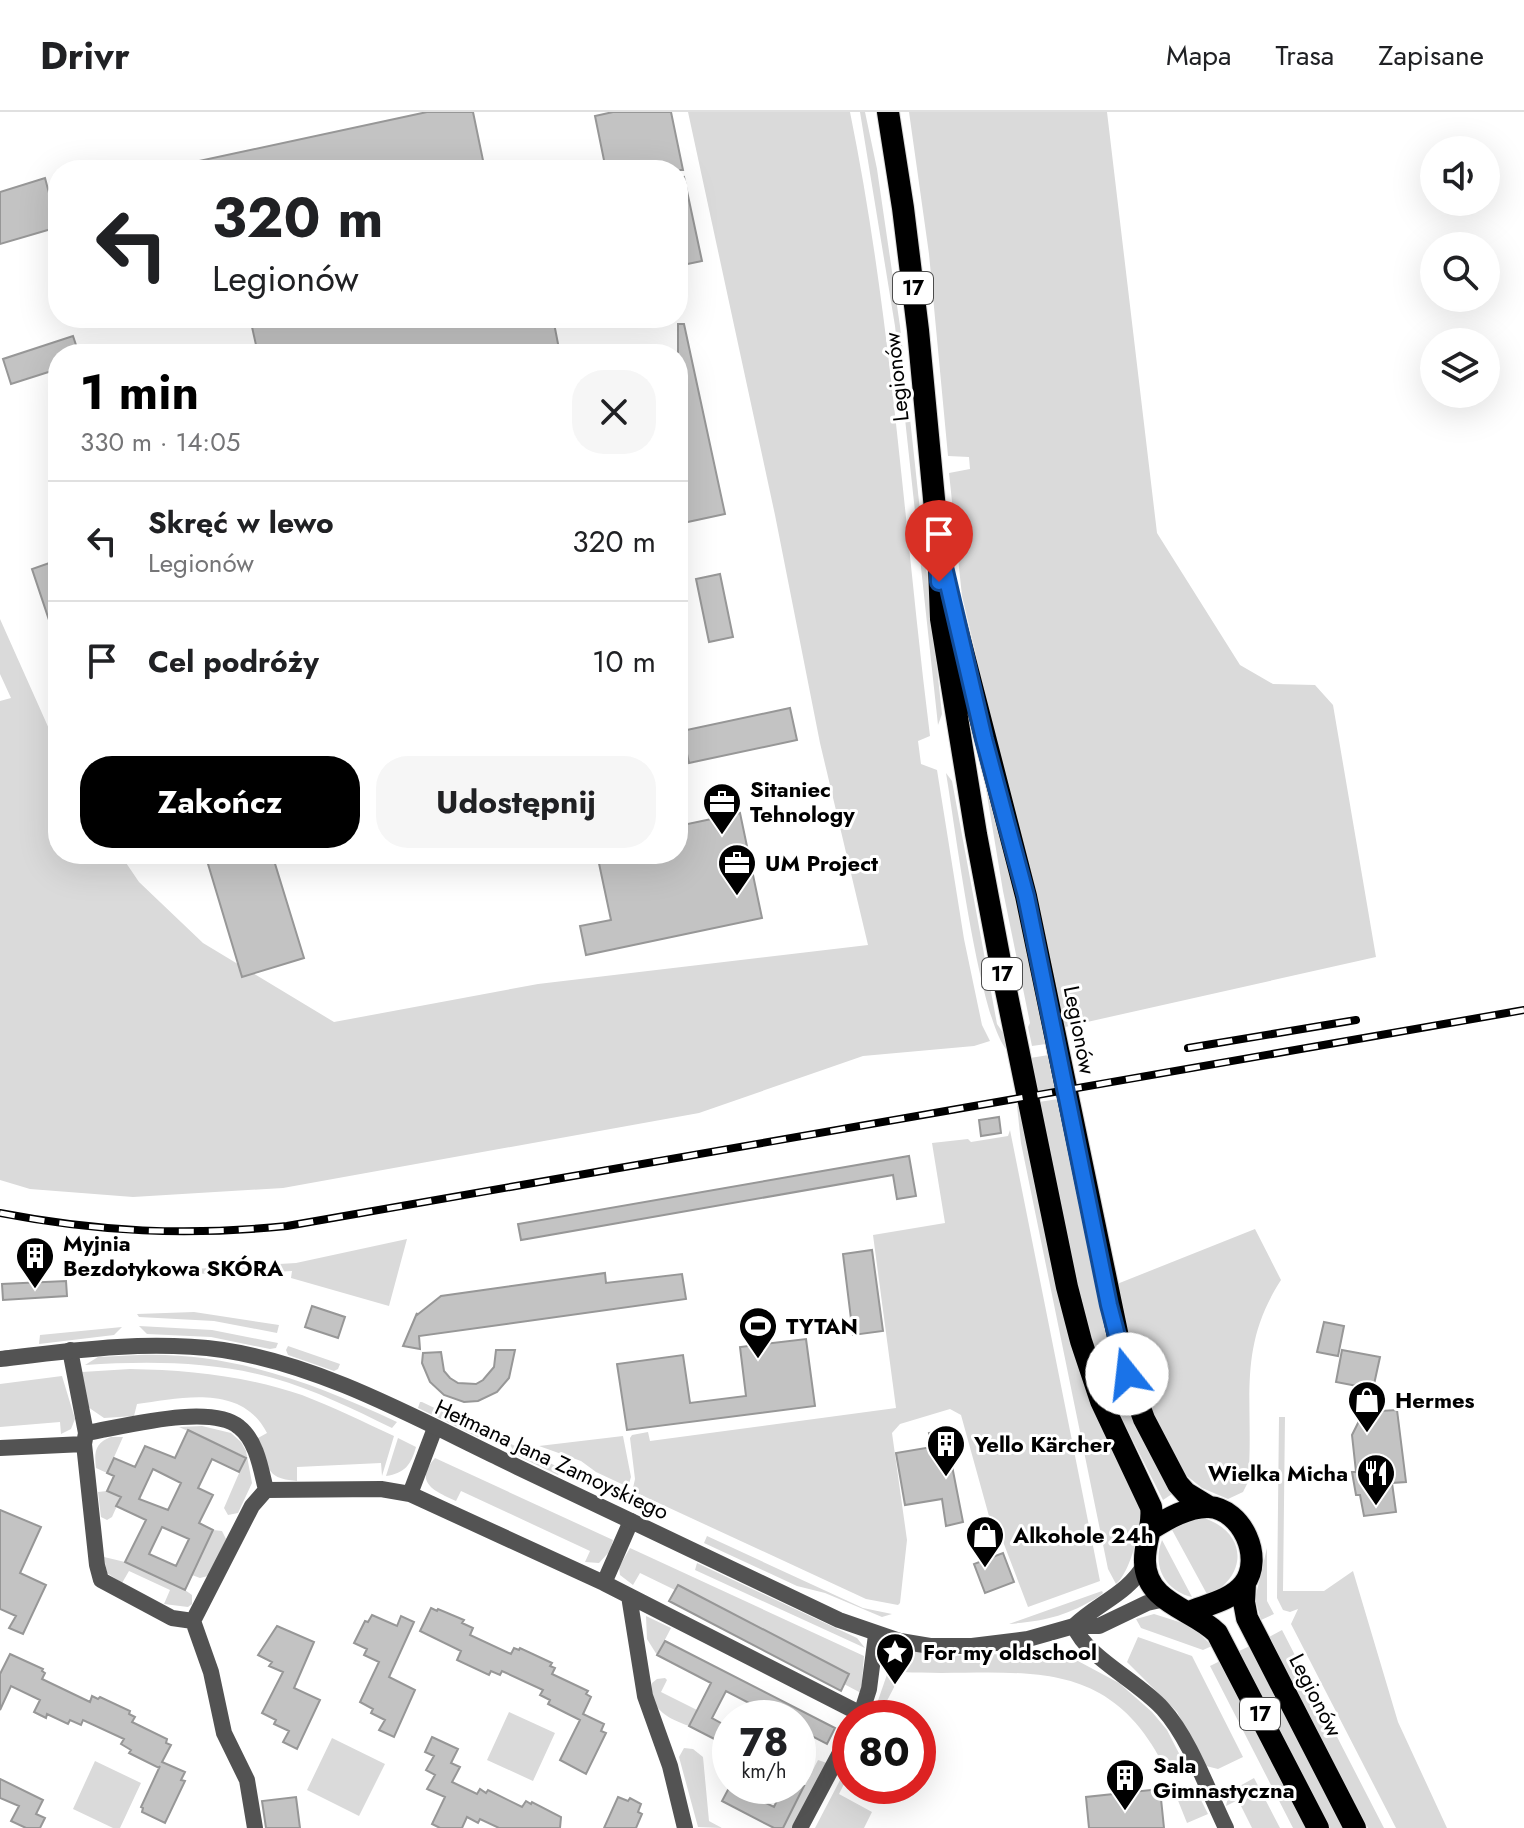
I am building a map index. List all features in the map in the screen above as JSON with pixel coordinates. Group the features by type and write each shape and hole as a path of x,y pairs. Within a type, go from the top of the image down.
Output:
{"highway":[{"name":"Legionów","path":"888,112 908,243 938,541 941,619 976,834 1064,1272 1081,1341 1101,1401 1148,1499 1152,1512 1151,1529"},
{"name":"Legionów","path":"938,541 984,739 1026,896 1118,1345 1137,1402 1171,1471 1186,1493 1209,1507"},
{"path":"1151,1529 1181,1513 1209,1507"},
{"name":"17","path":"1209,1507 1233,1519 1247,1537 1251,1562 1245,1583"},
{"name":"17","path":"1145,1564 1151,1529"},
{"path":"1145,1564 1151,1583 1165,1599"},
{"name":"Legionów","path":"1245,1583 1247,1618 1355,1828"},
{"path":"1189,1612 1226,1597 1245,1583"},
{"name":"17","path":"1165,1599 1217,1633 1318,1828"}],"street":[{"name":"Hetmana Jana Zamoyskiego","path":"0,1359 150,1344 226,1351 264,1359 314,1375 435,1428 876,1635 930,1646 972,1646 1028,1639 1074,1626 1099,1626 1147,1603 1165,1599"},
{"path":"70,1350 85,1438 101,1580 172,1618 193,1621"},
{"path":"0,1448 85,1438 195,1416 219,1418 241,1428 248,1438 266,1490"},
{"path":"410,1494 435,1428"},
{"path":"255,1828 247,1780 224,1733 211,1672 193,1621 252,1506 266,1490 381,1489 410,1494 604,1583 832,1701"},
{"path":"604,1583 631,1521"},
{"name":"Hetmana Jana Zamoyskiego","path":"1074,1626 1135,1580 1145,1564"},
{"path":"629,1596 645,1696 670,1766 685,1828"},
{"path":"1074,1626 1087,1647 1126,1675 1164,1710 1181,1735 1226,1828"},
{"path":"865,1700 876,1635"},
{"path":"800,1828 832,1768"}],"shaded area":[{"path":"688,112 850,112 877,267 896,423 930,736 918,741 921,764 937,770 964,939 982,1025 990,1041 974,1046 863,1056 699,1113 283,1188 133,1197 30,1189 0,1180 0,701 11,698 0,674 0,619 48,727 48,864 127,864 139,882 203,943 334,1022 538,984 868,945 820,743 775,515"},
{"path":"860,112 865,112 877,169 900,326 942,714 938,725 895,326"},
{"path":"909,112 1107,112 1157,533 1240,665 1273,684 1315,685 1333,705 1376,957 1065,1027 1034,881 1008,788 962,596 949,473 970,469 969,457 948,456 929,254"},
{"path":"980,753 1005,853 1046,1044 1032,1046"},
{"path":"946,773 952,781 997,1024 1004,1034 1007,1050 997,1032 978,963"},
{"path":"1049,1055 1055,1088 1037,1091 1030,1058"},
{"path":"1058,1099 1108,1342 1172,1494 1163,1500 1125,1425 1096,1351 1076,1278 1039,1102"},
{"path":"1017,1106 1067,1332 1088,1395 1140,1508 1134,1549 1116,1584 1108,1569 1021,1143"},
{"path":"1010,1130 1100,1581 1028,1607 997,1526 992,1527 961,1415 950,1409 900,1424 892,1433 907,1540 898,1605 866,1599 637,1493 633,1488 632,1435 648,1432 650,1441 896,1408 873,1235 945,1223 932,1143 968,1139 971,1142 1008,1136"},
{"path":"1255,1229 1281,1280 1257,1331 1252,1355 1248,1482 1243,1492 1228,1499 1202,1488 1187,1476 1155,1417 1131,1351 1117,1284"},
{"path":"407,1239 389,1306 291,1278 292,1271 224,1275 160,1271 296,1263"},
{"path":"194,1312 279,1325 277,1333 214,1321 139,1317 137,1314"},
{"path":"139,1326 212,1330 278,1343 276,1348 270,1349 211,1337 147,1334"},
{"path":"122,1327 114,1335 39,1344 40,1335"},
{"path":"288,1346 340,1364 338,1369 334,1371 288,1355"},
{"path":"139,1355 207,1359 272,1373 335,1395 397,1422 392,1428 304,1388 250,1372 180,1364 85,1365 98,1357"},
{"path":"130,1369 239,1379 281,1388 325,1404 394,1436 382,1476 381,1463 297,1467 297,1481 278,1477 269,1469 258,1438 267,1433 256,1417 226,1400 190,1397 154,1401 137,1404 134,1416 104,1418 88,1407 82,1372"},
{"path":"62,1376 75,1419 71,1429 61,1434 60,1422 0,1427 0,1384"},
{"path":"420,1402 489,1434 478,1437 418,1408"},
{"path":"1279,1417 1285,1417 1283,1591 1324,1591 1353,1571 1398,1722 1447,1828 1396,1828 1291,1624 1298,1609 1290,1612 1283,1610 1277,1598"},
{"path":"202,1426 231,1433 246,1451 252,1483 238,1513 228,1515 224,1508 246,1457 179,1427"},
{"path":"623,1436 631,1477 628,1487 581,1461 539,1446"},
{"path":"111,1437 123,1437 107,1473 96,1468 96,1453 99,1445"},
{"path":"398,1438 416,1447 403,1470 386,1476"},
{"path":"509,1443 562,1469 558,1475 516,1455"},
{"path":"435,1458 613,1540 610,1551 599,1563 585,1562 590,1551 461,1491 456,1501 441,1494 426,1480"},
{"path":"107,1491 121,1497 112,1517 107,1520 101,1517 98,1492"},
{"path":"1204,1518 1229,1534 1238,1555 1230,1577 1221,1588 1208,1596 1171,1528 1184,1520"},
{"path":"213,1530 222,1531 226,1539 208,1576 200,1578 192,1575"},
{"path":"707,1536 863,1608 892,1614 882,1617 825,1593 797,1586 704,1543"},
{"path":"1162,1540 1192,1597 1174,1589 1163,1575 1159,1558"},
{"path":"630,1548 864,1656 861,1693 844,1684 849,1674 678,1585 675,1590 640,1573 633,1585 620,1575 619,1567"},
{"path":"1267,1548 1267,1601 1274,1614 1261,1620 1255,1599"},
{"path":"104,1557 125,1562 185,1590 192,1595 192,1604 188,1607 164,1604 170,1590 129,1571 122,1583 107,1573"},
{"path":"697,1563 857,1638 865,1648 695,1570"},
{"path":"1102,1591 1098,1597 1066,1613 1009,1624"},
{"path":"1154,1614 1192,1626 1212,1646 1203,1650 1141,1628 1136,1619"},
{"path":"646,1616 671,1628 657,1655 647,1639"},
{"path":"1282,1630 1384,1828 1368,1828 1269,1637"},
{"path":"1138,1637 1192,1656 1243,1757 1218,1769 1206,1766 1177,1712 1127,1662"},
{"path":"1250,1646 1344,1828 1330,1828 1239,1651"},
{"path":"891,1648 945,1656 1035,1653 1078,1661 1119,1683 1152,1712 1167,1730 1186,1767 1182,1772 1167,1772 1143,1732 1116,1704 1087,1687 1055,1677 1020,1673 902,1672 887,1700 878,1700 893,1657 882,1653"},
{"path":"1220,1661 1306,1828 1293,1828 1210,1666"},
{"path":"667,1680 661,1692 697,1710 689,1726 667,1716 654,1700 652,1683"},
{"path":"509,1712 555,1733 533,1781 487,1760"},
{"path":"332,1738 385,1764 359,1816 307,1790"},
{"path":"684,1748 693,1749 703,1757 709,1821 722,1828 698,1827 679,1757"},
{"path":"818,1760 827,1763 816,1784"},
{"path":"95,1761 141,1783 120,1828 113,1828 73,1809"},
{"path":"1254,1778 1280,1828 1252,1828 1238,1800 1226,1806 1229,1792"},
{"path":"1173,1788 1196,1790 1208,1814 1187,1823"},
{"path":"832,1795 832,1804 857,1804 872,1812 864,1828 815,1828"},
{"path":"795,1804 806,1804 793,1828 783,1828"}],"building":[{"path":"427,112 473,112 483,160 204,160"},
{"path":"613,112 671,112 681,160 604,160 595,116"},
{"path":"45,178 48,230 0,244 0,192"},
{"path":"688,196 702,261 688,264"},
{"path":"252,328 555,328 558,344 256,344"},
{"path":"678,328 685,328 725,514 688,522 688,344 678,344"},
{"path":"73,336 76,344 49,344"},
{"path":"48,344 48,372 11,384 3,359"},
{"path":"48,563 48,617 32,569"},
{"path":"720,574 733,637 709,642 696,579"},
{"path":"790,708 797,740 689,763 688,730"},
{"path":"740,813 762,918 586,955 580,926 611,920 599,864 688,864 688,824"},
{"path":"208,864 275,864 304,958 242,977"},
{"path":"999,1117 1001,1133 981,1136 979,1120"},
{"path":"909,1156 916,1196 897,1199 893,1175 521,1240 518,1224"},
{"path":"872,1250 883,1331 853,1335 843,1254"},
{"path":"605,1273 606,1283 682,1274 686,1299 419,1336 420,1349 403,1346 417,1313 441,1296"},
{"name":"Myjnia Bezdotykowa SKÓRA","path":"66,1281 67,1296 3,1300 2,1284"},
{"path":"312,1306 345,1317 338,1338 305,1327"},
{"path":"1324,1322 1344,1326 1338,1356 1317,1352"},
{"path":"806,1339 815,1406 627,1430 617,1364 683,1355 690,1403 746,1396 740,1347"},
{"path":"496,1350 515,1350 509,1378 497,1392 478,1401 464,1402 444,1395 430,1382 422,1363 423,1353 441,1352 444,1371 450,1378 458,1383 476,1384 494,1367"},
{"path":"1342,1350 1380,1357 1373,1389 1336,1382"},
{"path":"1379,1407 1380,1411 1397,1410 1406,1482 1392,1483 1396,1512 1364,1516 1352,1472 1356,1472 1352,1435 1362,1415"},
{"path":"188,1430 246,1458 239,1472 212,1459 198,1488 213,1495 199,1523 213,1530 185,1590 125,1562 146,1520 116,1506 121,1497 107,1491 114,1476 107,1473 114,1458 135,1467 145,1446 175,1458","holes":["153,1469 181,1483 168,1510 139,1499","162,1527 189,1539 176,1566 149,1554"]},
{"path":"945,1430 963,1522 946,1526 942,1499 905,1505 896,1453 932,1447 929,1433"},
{"path":"0,1510 41,1527 20,1573 46,1585 23,1634 9,1628 16,1616 0,1609"},
{"path":"1003,1553 1014,1582 985,1593 974,1564"},
{"path":"678,1585 849,1674 841,1691 669,1601"},
{"path":"431,1608 464,1620 462,1623 473,1628 470,1635 511,1654 514,1648 520,1648 552,1663 550,1666 555,1668 552,1674 588,1691 586,1694 591,1697 583,1714 604,1724 601,1731 606,1733 586,1774 560,1760 580,1720 548,1704 550,1700 540,1695 543,1690 502,1671 500,1675 491,1671 489,1675 457,1660 461,1651 420,1631"},
{"path":"372,1615 397,1626 401,1616 414,1622 389,1677 415,1690 394,1737 379,1730 385,1720 371,1713 373,1709 360,1702 379,1662 364,1655 367,1649 354,1643 365,1621 368,1622"},
{"path":"277,1626 314,1642 294,1688 320,1700 297,1749 283,1742 289,1731 274,1724 276,1720 262,1713 283,1672 269,1666 272,1662 258,1655"},
{"path":"665,1641 780,1700 743,1700 726,1691 721,1700 712,1700 712,1738 689,1726 711,1683 657,1655"},
{"path":"10,1654 43,1669 42,1679 90,1702 92,1696 100,1697 130,1711 129,1714 135,1717 132,1722 167,1739 166,1743 171,1745 162,1762 185,1772 181,1780 185,1781 165,1823 142,1812 141,1807 160,1766 129,1753 131,1750 121,1744 124,1739 83,1720 81,1725 70,1720 68,1724 47,1714 46,1718 34,1712 40,1700 11,1686 0,1710 0,1674"},
{"path":"816,1718 832,1726 827,1744 816,1738"},
{"path":"432,1737 458,1749 451,1763 460,1767 452,1782 477,1794 480,1789 486,1793 488,1790 522,1807 526,1801 532,1802 561,1817 560,1828 499,1828 467,1817 462,1828 440,1828 432,1824 445,1797 427,1789 435,1775 426,1770 434,1756 425,1752"},
{"path":"0,1779 43,1800 36,1814 45,1818 40,1828 26,1828 11,1821 19,1806 0,1798"},
{"name":"Sala Gimnastyczna","path":"1160,1789 1164,1828 1089,1828 1086,1797"},
{"path":"296,1797 300,1828 266,1828 262,1801"},
{"path":"618,1797 628,1801 630,1798 641,1804 638,1812 642,1814 636,1828 604,1828"},
{"path":"728,1804 768,1804 774,1807 775,1804 795,1804 783,1828 774,1828"}],"railway":[{"path":"0,1213 72,1224 143,1230 214,1231 287,1226 1524,1010"},
{"path":"1188,1048 1356,1020"}],"place":[{"name":"Sitaniec Tehnology","path":"722,836"},
{"name":"UM Project","path":"737,897"},
{"name":"Myjnia Bezdotykowa SKÓRA","path":"35,1290"},
{"name":"TYTAN","path":"758,1360"},
{"name":"Hermes","path":"1367,1434"},
{"name":"Yello Kärcher","path":"946,1478"},
{"name":"Wielka Micha","path":"1376,1507"},
{"name":"Alkohole 24h","path":"985,1569"},
{"name":"For my oldschool","path":"895,1686"},
{"name":"Sala Gimnastyczna","path":"1125,1812"}],"route":[{"path":"939,582 938,541 984,739 1026,896 1109,1305 1127,1374"}]}
